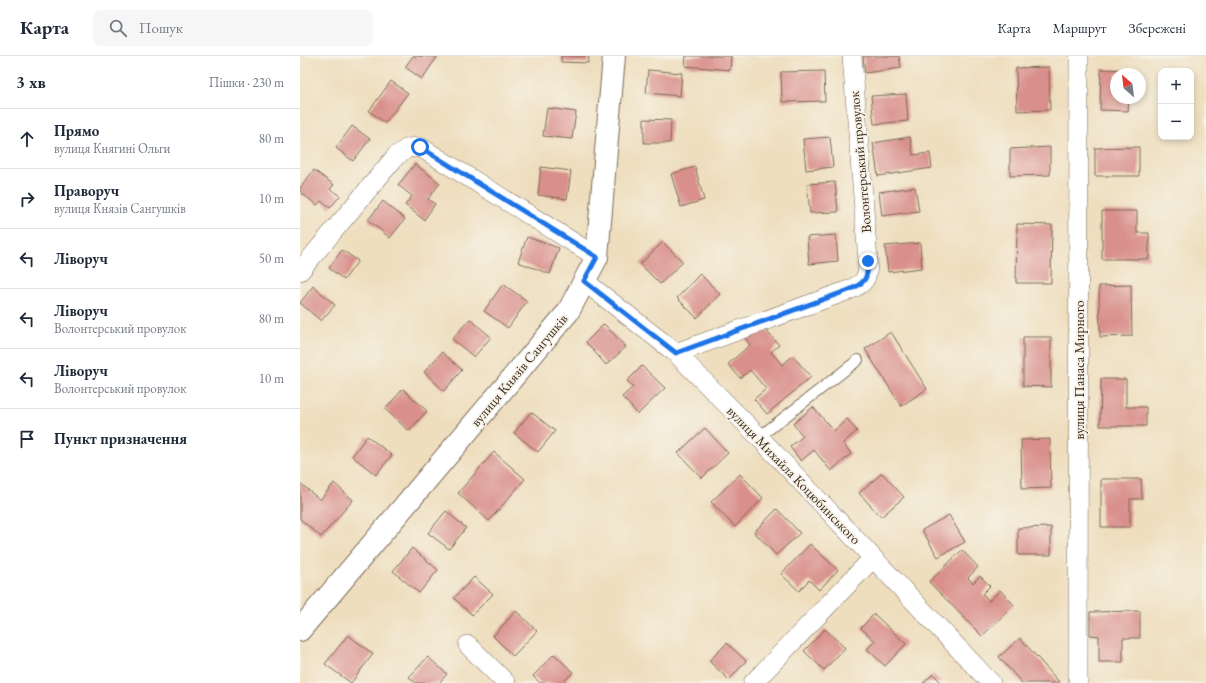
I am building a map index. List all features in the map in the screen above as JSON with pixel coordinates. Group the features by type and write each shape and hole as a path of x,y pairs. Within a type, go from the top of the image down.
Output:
{"main road":[{"name":"вулиця Князів Сангушків","path":"300,630 568,312 597,257 614,56"}],"street":[{"name":"Волонтерський провулок","path":"676,353 849,290 861,284 868,273 852,56"},
{"name":"вулиця Панаса Мирного","path":"1078,683 1079,56"},
{"path":"300,271 396,156 408,148 420,147 597,257"},
{"name":"вулиця Михайла Коцюбинського","path":"584,281 676,353 759,436 991,683"},
{"path":"753,683 873,558"},
{"path":"468,645 506,683"}],"lane":[{"path":"759,436 858,360"}],"building":[{"path":"413,56 437,57 422,79 405,67"},
{"path":"561,56 589,56 588,63 561,62"},
{"path":"686,56 731,56 730,70 685,66"},
{"path":"863,56 899,56 901,68 865,73"},
{"path":"1049,67 1050,110 1017,111 1016,68"},
{"path":"1101,69 1110,69 1110,104 1129,104 1128,111 1100,110"},
{"path":"648,70 682,73 680,96 646,93"},
{"path":"824,71 825,101 782,102 781,72"},
{"path":"391,81 408,93 385,123 369,111"},
{"path":"906,94 908,121 874,124 871,96"},
{"path":"547,108 576,112 572,139 543,136"},
{"path":"644,119 671,120 670,143 644,143"},
{"path":"352,126 370,139 353,161 336,148"},
{"path":"830,137 833,167 806,170 803,139"},
{"path":"910,137 913,155 930,153 932,168 878,176 873,143"},
{"path":"1050,147 1050,175 1010,176 1010,149"},
{"path":"1139,147 1139,176 1095,176 1095,148"},
{"path":"415,164 440,183 428,199 435,204 424,220 405,205 412,196 398,185"},
{"path":"541,167 571,171 567,199 538,195"},
{"path":"695,167 704,200 681,207 671,174"},
{"path":"314,170 334,185 330,189 340,196 330,208 321,201 317,205 300,192 300,188"},
{"path":"835,182 838,212 810,213 807,184"},
{"path":"915,187 919,211 882,216 879,192"},
{"path":"383,201 405,219 390,238 368,220"},
{"path":"1102,211 1137,211 1137,233 1149,233 1149,259 1102,259"},
{"path":"1017,224 1052,225 1051,283 1016,283"},
{"path":"836,235 838,261 809,264 807,237"},
{"path":"527,237 559,248 550,274 518,262"},
{"path":"663,242 683,262 660,284 640,264"},
{"path":"920,243 922,268 888,272 885,246"},
{"path":"342,250 358,261 344,280 329,268"},
{"path":"700,274 720,294 697,318 677,298"},
{"path":"503,284 527,301 508,328 484,311"},
{"path":"1131,285 1132,336 1100,337 1099,286"},
{"path":"313,286 335,305 321,321 300,303"},
{"path":"470,319 491,337 474,357 452,339"},
{"path":"604,324 626,347 606,365 586,342"},
{"path":"761,325 779,345 771,352 782,365 793,356 811,377 767,414 754,399 766,389 750,370 740,378 728,364 750,345 745,338"},
{"path":"891,332 927,389 901,406 865,349"},
{"path":"1023,337 1051,337 1051,387 1023,386"},
{"path":"442,352 462,370 444,391 424,372"},
{"path":"642,366 665,388 638,414 622,397 633,387 627,381"},
{"path":"1101,379 1126,379 1126,407 1146,407 1146,426 1100,426"},
{"path":"403,389 427,411 409,431 385,409"},
{"path":"813,407 834,431 847,419 857,431 843,443 851,454 831,471 814,450 801,461 790,447 803,436 793,424"},
{"path":"531,412 555,431 538,452 514,433"},
{"path":"705,428 728,453 702,478 678,453"},
{"path":"367,436 392,455 376,475 352,456"},
{"path":"1050,439 1051,488 1022,489 1021,440"},
{"path":"494,452 525,479 489,521 458,493"},
{"path":"882,473 904,497 881,517 859,493"},
{"path":"740,474 763,498 735,527 711,502"},
{"path":"1101,479 1141,479 1142,499 1130,499 1130,527 1101,527"},
{"path":"300,483 320,500 334,483 353,500 321,537 300,519"},
{"path":"777,509 800,533 776,555 754,532"},
{"path":"446,511 466,528 449,549 428,533"},
{"path":"949,515 965,542 938,557 922,530"},
{"path":"1051,527 1051,555 1018,555 1018,528"},
{"path":"810,544 838,570 819,590 809,580 799,591 781,574"},
{"path":"412,548 438,570 419,593 393,571"},
{"path":"962,550 978,567 968,578 973,583 980,576 990,586 982,594 989,601 1000,590 1014,605 982,636 929,582"},
{"path":"474,577 493,594 472,615 454,598"},
{"path":"516,611 537,631 513,656 493,636"},
{"path":"1140,611 1140,638 1123,638 1123,662 1099,662 1099,636 1090,635 1090,612"},
{"path":"874,614 906,644 885,666 867,649 875,641 861,628"},
{"path":"825,629 845,648 824,670 804,651"},
{"path":"348,635 373,654 351,683 325,664"},
{"path":"1020,638 1060,683 1022,683 999,657"},
{"path":"727,643 746,661 729,680 709,661"},
{"path":"554,654 573,672 563,683 540,683 533,676"},
{"path":"428,657 447,674 439,683 416,683 409,677"},
{"path":"933,674 942,683 923,683"}],"route":[{"path":"420,147 597,257 584,281 676,353 849,290 861,284 868,273 868,261"}]}
